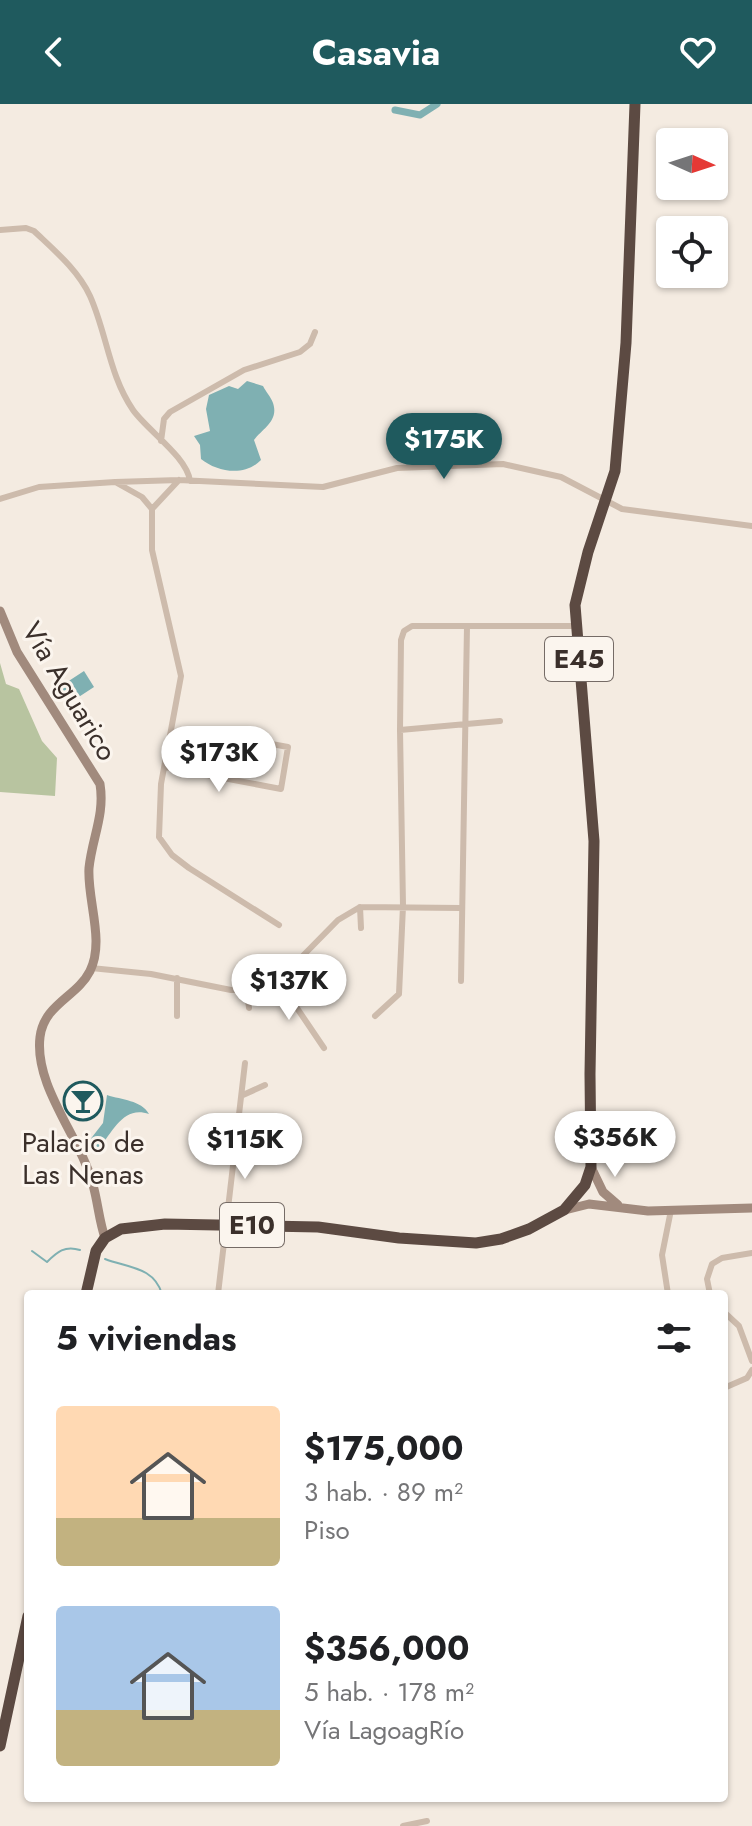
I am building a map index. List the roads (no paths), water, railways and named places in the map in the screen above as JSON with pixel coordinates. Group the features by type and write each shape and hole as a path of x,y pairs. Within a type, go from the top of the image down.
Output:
{"highway":[{"name":"E45","path":"564,1210 582,1192 591,1167 594,841 576,626 578,588 615,471 622,399 635,104"},
{"name":"E10","path":"105,1238 121,1229 135,1226 225,1224 318,1227 399,1238 476,1243 513,1235 564,1210"},
{"path":"87,1290 96,1251 105,1238"},
{"path":"0,1746 24,1635"}],"street":[{"path":"0,230 26,228 34,231 79,276 94,305 116,378 134,411 187,469 190,481"},
{"path":"161,441 164,419 170,412 244,370 300,352 310,344 315,332"},
{"path":"0,499 39,487 115,482 179,480 323,487 397,468 503,464 561,477 622,509 752,526"},
{"path":"152,509 179,480"},
{"path":"115,482 142,497 152,509 152,550 181,676 158,828 164,845 189,868 279,925"},
{"name":"Vía Aguarico","path":"0,611 17,652 100,784 101,818 89,866 95,937 91,968"},
{"path":"375,1016 399,994 403,906 401,640 404,631 412,626 576,626"},
{"path":"461,981 467,626"},
{"path":"400,730 500,721"},
{"path":"165,767 281,789 288,747 211,733"},
{"path":"105,1238 96,1212 93,1183 45,1078 40,1056 43,1022 91,968 177,978 247,991 260,989 278,980 338,920 360,907 461,908"},
{"path":"360,907 361,928"},
{"path":"177,978 177,1016"},
{"path":"278,980 324,1048"},
{"path":"247,991 249,1008"},
{"path":"218,1290 245,1063"},
{"path":"243,1095 265,1085"},
{"path":"591,1167 603,1192 621,1207"},
{"path":"564,1210 589,1204 671,1210 752,1208"},
{"path":"667,1290 662,1255 671,1210"},
{"path":"709,1290 707,1279 712,1264 722,1258 752,1253"},
{"path":"728,1316 739,1326 752,1361"},
{"path":"728,1386 747,1378 752,1370"},
{"path":"403,1826 427,1821"}],"water":[{"path":"247,381 263,386 272,401 274,415 254,440 261,460 247,469 223,470 201,459 200,445 194,436 210,431 206,409 209,395 229,386 238,389"},
{"path":"84,671 94,687 68,704 58,688"},
{"path":"107,1095 136,1103 149,1114 140,1112 126,1116 96,1148 89,1141 103,1123"}],"waterway":[{"path":"395,110 420,115 437,104"},
{"path":"32,1251 47,1262 62,1250 80,1250"},
{"path":"105,1259 147,1273 160,1290"}],"place":[{"name":"Palacio de Las Nenas","path":"83,1101"}]}
